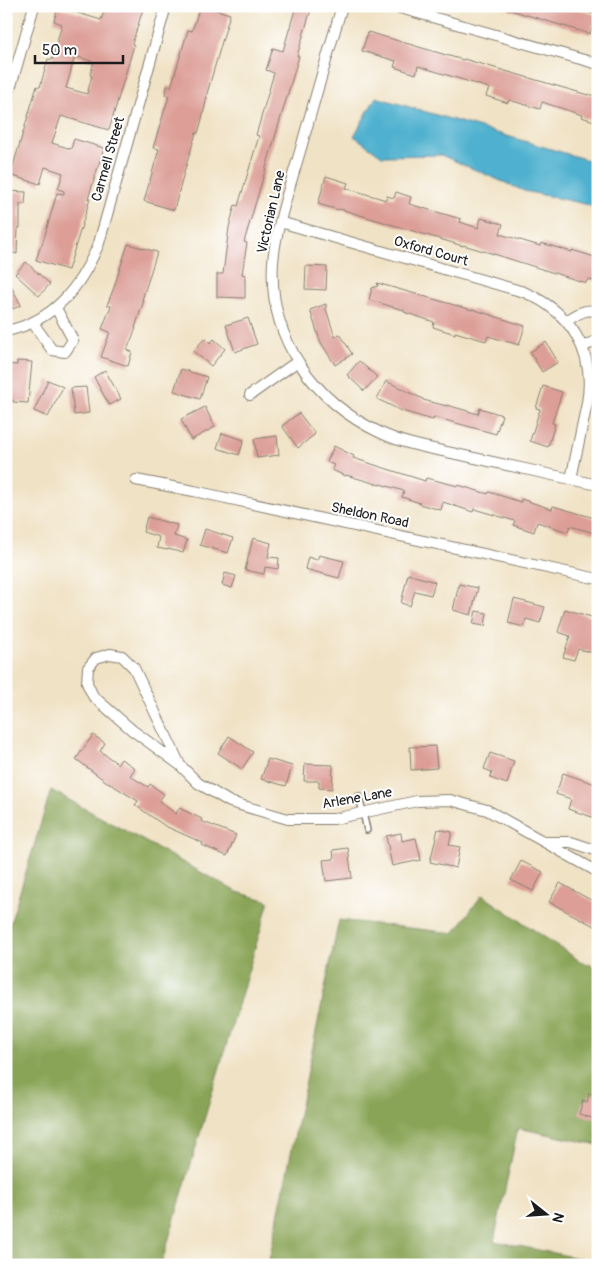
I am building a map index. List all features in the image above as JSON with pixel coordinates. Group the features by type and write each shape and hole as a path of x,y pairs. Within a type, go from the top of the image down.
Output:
{"street":[{"path":"6,103 34,6"},
{"name":"Carmell Street","path":"6,330 16,329 33,323 56,308 83,275 92,259 99,243 166,6"},
{"name":"Victorian Lane","path":"342,6 280,222 273,261 277,310 282,328 298,361 314,385 332,402 353,418 381,434 412,444 598,485"},
{"path":"393,6 598,64"},
{"name":"Oxford Court","path":"280,222 524,292 547,304 559,313 576,335 582,347 589,371 589,393 571,479"},
{"path":"33,323 52,350 65,352 74,340 56,308"},
{"path":"566,321 584,311 598,312"},
{"path":"582,347 598,340"},
{"path":"250,394 298,361"},
{"name":"Sheldon Road","path":"136,480 598,579"},
{"name":"Arlene Lane","path":"180,766 134,668 122,656 110,654 96,658 88,668 87,683 93,696 132,730 180,766 198,783 230,802 288,819 334,819 417,801 450,800 486,810 598,872"},
{"name":"Arlene Lane","path":"544,842 571,842 598,850"}],"lane":[{"path":"359,796 367,830"}],"green space":[{"path":"51,790 237,892 269,901 161,1265 6,1265 6,937"},
{"path":"482,895 580,961 598,968 598,1145 518,1128 494,1241 598,1262 598,1265 268,1265 339,920 454,933"}],"water":[{"path":"376,97 598,163 598,209 585,204 524,191 441,155 382,156 354,136"}],"building":[{"path":"106,6 144,6 109,130 61,116 52,143 71,149 74,139 104,148 68,270 36,260 57,193 64,194 64,191 58,189 63,173 45,167 40,184 6,174 6,170 8,165 13,166 37,86 40,87 48,59 52,60 62,24 54,21 58,7 101,20","holes":["75,56 94,62 87,94 66,88"]},
{"path":"200,6 230,14 206,97 201,123 198,133 196,133 174,210 144,201 159,149 153,148 169,96 165,95 167,86 171,87 188,30 192,31"},
{"path":"296,6 312,6 244,242 247,243 242,274 245,275 245,298 217,297 217,274 223,274 229,227 235,205 238,206 259,136 256,135 274,73 266,70 273,48 283,51"},
{"path":"508,6 569,6 596,15 590,34 507,9"},
{"path":"368,32 598,97 598,122 542,102 540,109 509,100 508,103 486,96 489,88 418,66 416,74 394,67 396,61 362,51"},
{"path":"326,176 348,183 346,188 386,200 387,196 394,198 396,192 411,197 409,204 461,219 460,222 478,228 481,218 503,224 500,234 540,246 541,243 598,258 598,282 588,279 586,283 494,254 318,204"},
{"path":"6,191 26,192 25,204 20,204 17,254 6,251"},
{"path":"128,244 157,252 142,300 144,300 136,328 127,350 132,352 128,366 101,357 110,332 102,329 111,306 107,305"},
{"path":"26,262 50,284 39,296 15,274"},
{"path":"306,266 327,267 326,290 305,289"},
{"path":"6,277 21,305 13,309 6,296"},
{"path":"377,283 472,309 525,326 519,345 488,336 486,341 455,332 455,334 433,327 434,322 404,312 404,310 369,300 372,288 378,286"},
{"path":"326,304 335,337 340,334 352,354 335,365 320,341 310,310"},
{"path":"248,318 257,344 235,352 226,325"},
{"path":"205,338 210,343 214,339 225,349 211,366 193,351"},
{"path":"546,342 558,362 542,372 530,352"},
{"path":"17,361 32,362 28,403 6,400 6,364 17,365"},
{"path":"359,361 377,377 364,391 347,375"},
{"path":"181,369 207,377 200,399 174,391"},
{"path":"105,370 121,399 109,405 94,377"},
{"path":"48,380 63,387 48,417 34,411"},
{"path":"386,381 423,400 478,414 480,408 502,415 496,434 434,417 433,420 402,411 377,399"},
{"path":"543,386 562,392 552,423 555,424 548,447 530,441 540,409 536,408"},
{"path":"86,387 89,413 74,415 71,388"},
{"path":"205,407 215,427 191,440 181,419"},
{"path":"299,413 315,434 298,448 282,426"},
{"path":"222,433 244,440 239,455 217,448"},
{"path":"277,436 279,455 257,458 254,439"},
{"path":"334,446 354,456 353,458 425,481 426,478 458,485 521,502 521,499 552,509 553,506 598,519 598,534 570,526 568,532 537,522 534,532 513,525 515,521 474,509 473,512 443,502 441,510 419,504 402,497 404,491 345,476 332,470 334,465 327,462"},
{"path":"147,517 177,525 174,536 187,540 183,553 157,548 159,537 143,532"},
{"path":"205,529 233,538 228,553 200,545"},
{"path":"253,538 271,543 268,557 279,558 278,569 265,567 264,574 245,570"},
{"path":"319,555 344,561 339,578 305,569 308,557 317,560"},
{"path":"225,573 236,576 232,588 222,585"},
{"path":"408,574 435,582 431,595 415,591 410,606 401,603"},
{"path":"459,584 478,588 471,615 453,610"},
{"path":"514,599 545,607 540,623 526,619 524,627 508,623"},
{"path":"565,609 598,619 598,654 578,649 574,660 563,657 570,636 558,632"},
{"path":"476,611 487,613 485,626 473,624"},
{"path":"93,735 105,743 100,751 118,764 121,759 135,768 130,776 148,787 150,784 164,794 159,801 176,814 179,808 202,819 201,821 236,835 227,856 165,826 135,805 138,801 104,780 76,759"},
{"path":"229,736 253,752 242,769 218,753"},
{"path":"435,746 437,768 411,770 410,747"},
{"path":"490,753 514,761 507,784 490,778 492,772 484,769"},
{"path":"268,759 292,766 286,786 261,779"},
{"path":"305,764 333,765 332,789 319,788 319,781 304,781"},
{"path":"563,773 598,785 598,819 568,809 571,799 556,794"},
{"path":"438,829 452,832 449,845 460,847 456,868 430,862"},
{"path":"401,833 402,841 416,838 421,860 392,866 386,836"},
{"path":"348,848 352,878 326,881 323,860 334,859 333,850"},
{"path":"521,861 543,872 533,891 511,880"},
{"path":"560,883 598,904 598,928 549,902"},
{"path":"589,1093 598,1096 598,1120 579,1114 583,1100 587,1102"}]}
